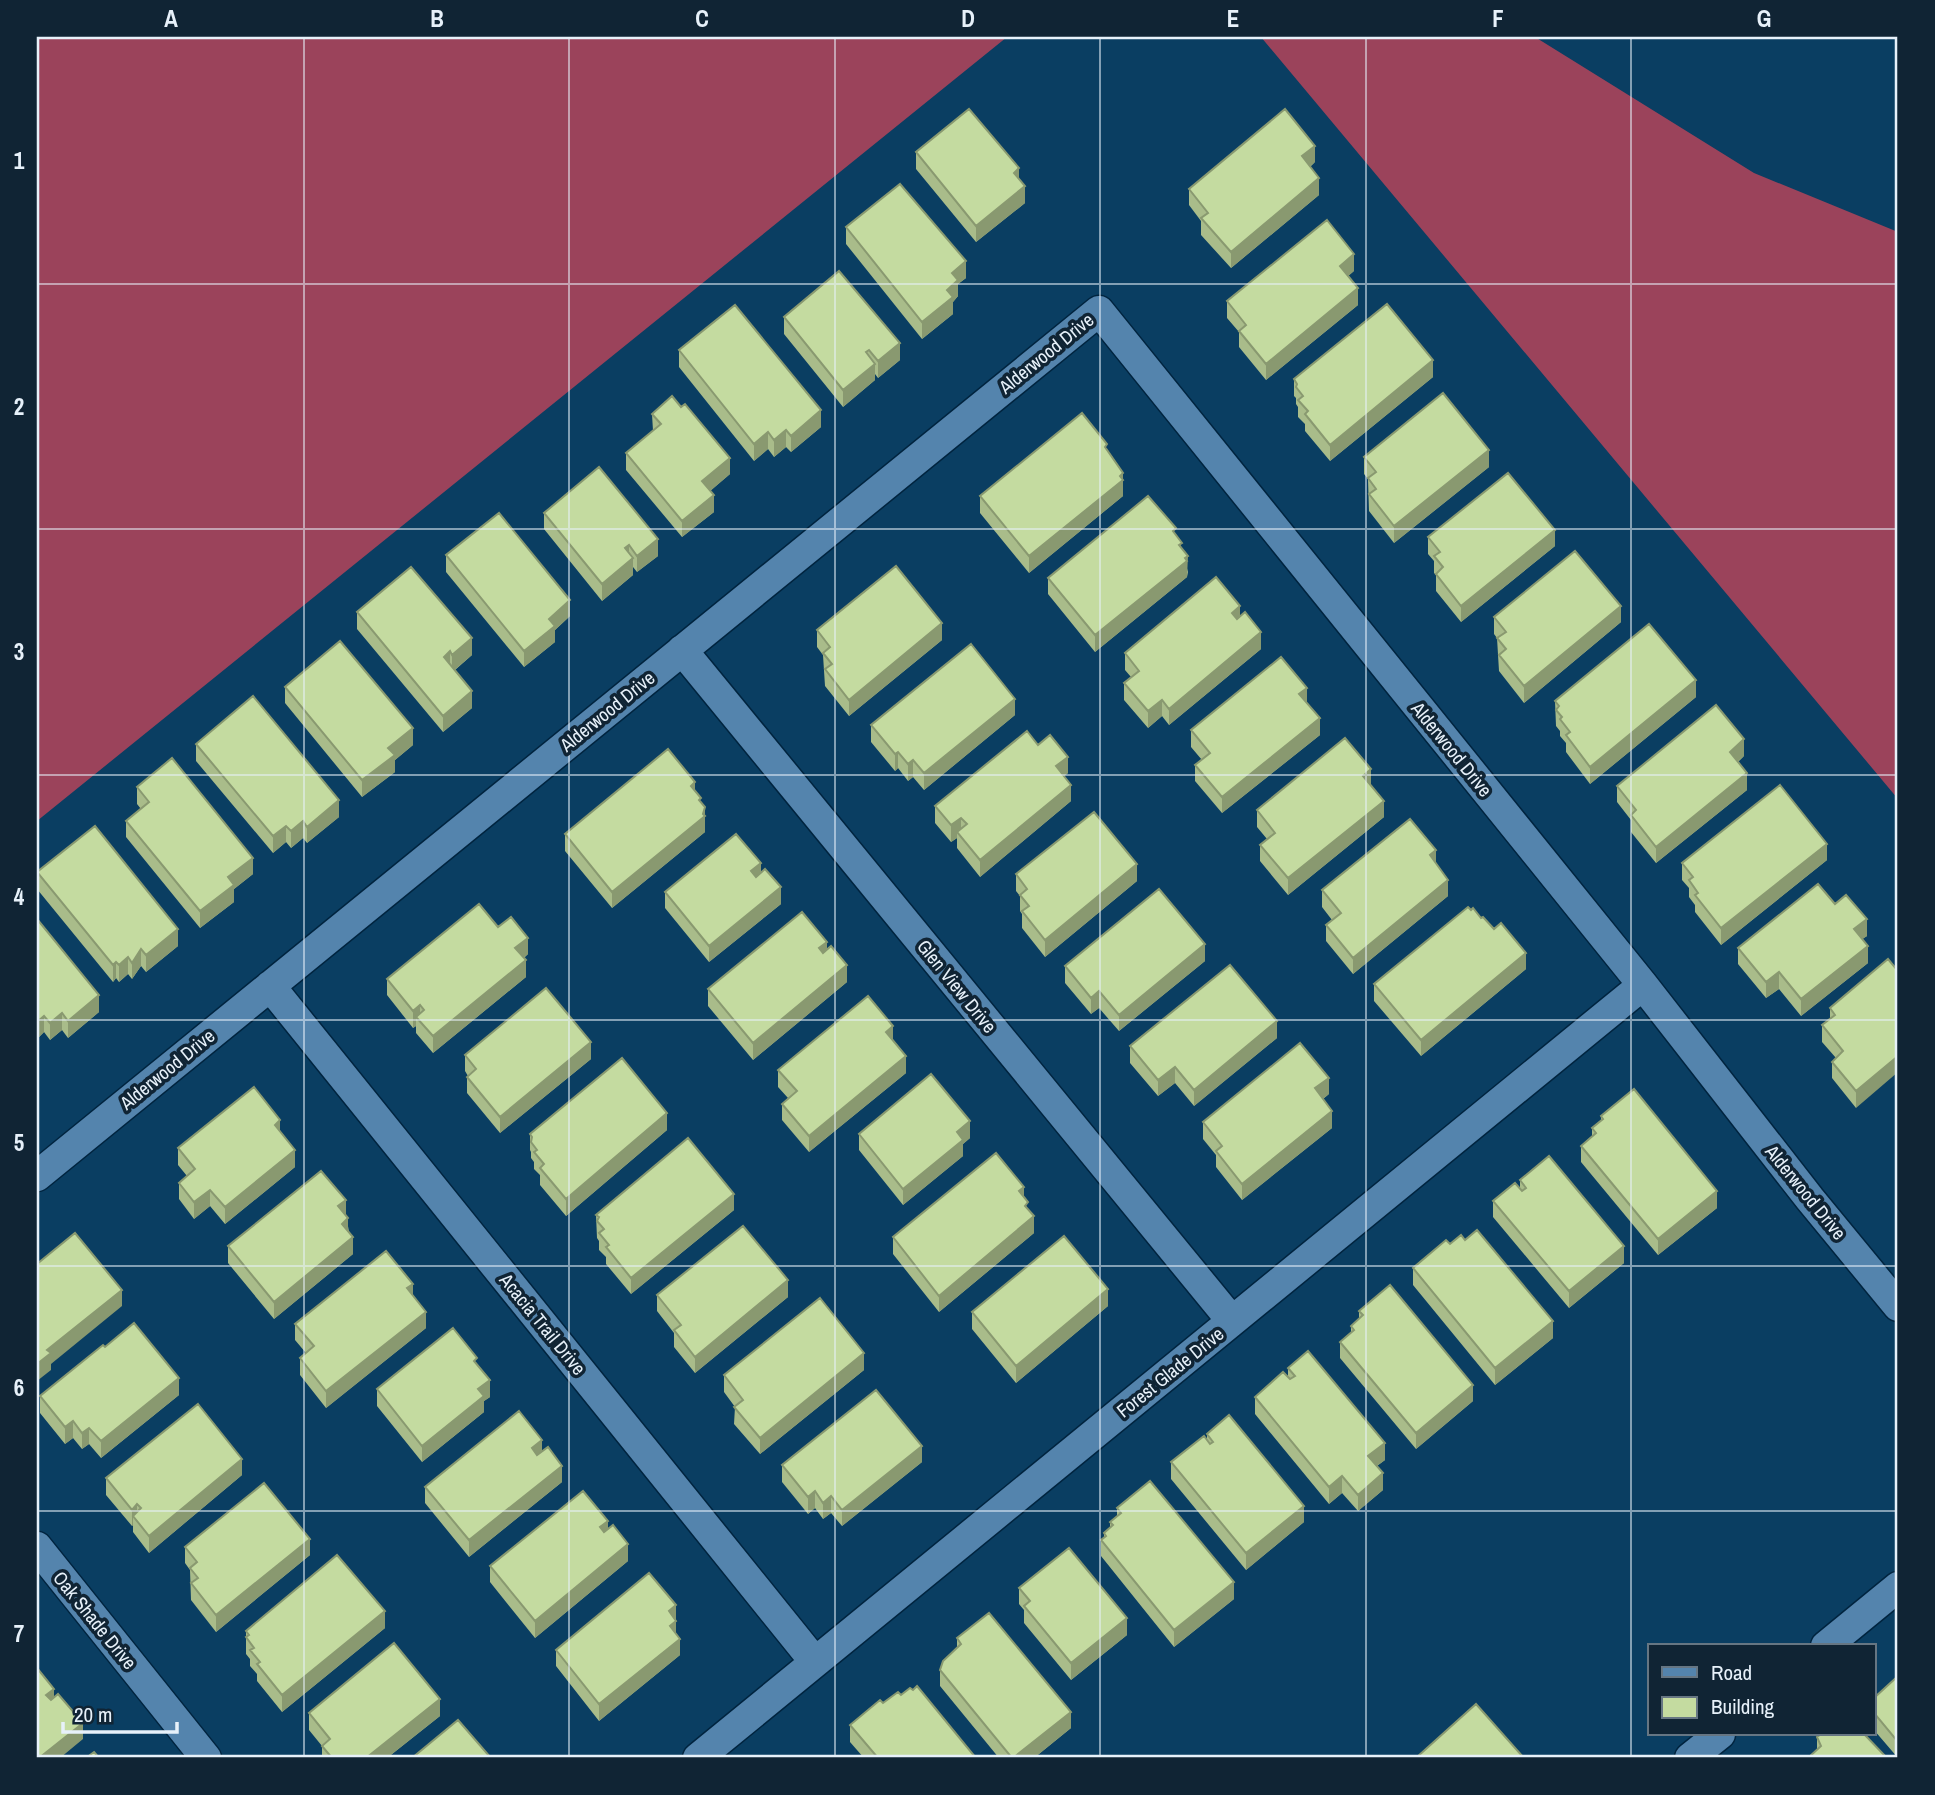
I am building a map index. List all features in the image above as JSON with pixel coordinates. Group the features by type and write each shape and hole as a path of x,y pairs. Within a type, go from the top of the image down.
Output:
{"street":[{"name":"Alderwood Drive","path":"37,1175 1099,311 1643,985 1810,1199 1898,1306"},
{"name":"Glen View Drive","path":"682,650 1233,1321"},
{"name":"Forest Glade Drive","path":"698,1758 1643,985"},
{"name":"Acacia Trail Drive","path":"270,986 815,1662"},
{"name":"Oak Shade Drive","path":"37,1547 206,1758"},
{"path":"1828,1644 1898,1587"},
{"path":"1690,1758 1718,1736"}],"shaded area":[{"path":"37,37 1007,37 37,821"},
{"path":"1261,37 1535,37 1754,173 1898,232 1898,799"}],"building":[{"path":"969,109 1019,168 1014,173 1025,186 976,226 916,152"},
{"path":"1285,109 1315,146 1302,156 1319,178 1231,252 1201,218 1208,213 1189,189"},
{"path":"900,184 966,261 952,273 958,280 947,290 953,297 922,322 846,227"},
{"path":"1327,220 1354,254 1340,266 1358,288 1266,364 1239,331 1246,325 1227,301"},
{"path":"839,271 900,343 878,361 869,350 866,352 875,364 843,390 784,317"},
{"path":"1387,304 1433,360 1330,445 1305,414 1308,411 1298,400 1303,396 1294,379"},
{"path":"735,305 821,410 791,436 786,430 774,440 768,432 754,444 679,350"},
{"path":"1443,393 1489,450 1394,526 1369,494 1376,489 1368,478 1376,472 1364,457"},
{"path":"672,396 681,407 685,404 730,458 702,481 714,495 682,521 626,453 661,424 652,414"},
{"path":"1082,413 1107,444 1105,447 1123,473 1120,476 1123,480 1029,556 980,496"},
{"path":"599,467 658,539 637,556 629,545 625,548 633,558 602,584 544,513"},
{"path":"1508,473 1555,530 1461,606 1436,574 1443,567 1434,556 1440,552 1428,537"},
{"path":"1148,496 1176,528 1173,531 1182,543 1179,545 1188,556 1185,558 1187,561 1095,635 1048,578"},
{"path":"499,513 570,600 549,619 555,626 524,651 446,555"},
{"path":"1575,551 1621,606 1524,686 1499,655 1506,649 1497,638 1506,632 1494,617"},
{"path":"896,566 942,623 849,700 825,669 832,664 823,653 830,647 817,630"},
{"path":"411,567 472,638 452,655 450,651 444,657 472,691 443,716 357,612"},
{"path":"1216,577 1240,606 1232,613 1237,619 1245,612 1261,632 1169,709 1162,700 1148,711 1124,683 1139,671 1125,653"},
{"path":"1649,624 1696,680 1590,767 1566,735 1570,732 1560,719 1562,717 1556,710 1559,706 1555,701"},
{"path":"340,641 413,728 388,748 395,755 362,780 285,687"},
{"path":"971,644 1015,699 924,773 913,760 908,764 898,752 895,754 871,725"},
{"path":"1281,657 1307,688 1299,694 1320,718 1222,797 1195,765 1210,753 1191,730"},
{"path":"253,696 339,800 307,827 303,821 291,831 286,826 273,836 196,744"},
{"path":"1716,705 1744,739 1730,752 1747,773 1656,847 1631,815 1636,810 1617,786"},
{"path":"1027,731 1038,745 1050,735 1068,757 1056,766 1071,785 980,860 957,832 967,824 961,818 951,825 935,806"},
{"path":"1345,738 1371,769 1363,776 1384,801 1288,878 1260,845 1275,833 1257,810"},
{"path":"668,749 695,782 691,786 701,798 699,800 705,807 705,816 612,892 565,834"},
{"path":"172,758 253,858 228,877 234,885 200,911 126,821 149,802 137,787"},
{"path":"1780,785 1827,844 1721,928 1695,895 1698,893 1689,880 1693,877 1682,863"},
{"path":"1094,812 1137,864 1045,940 1022,911 1029,906 1020,895 1027,889 1016,874"},
{"path":"1410,819 1436,850 1430,855 1448,880 1353,958 1326,925 1341,913 1322,890"},
{"path":"95,826 178,929 146,955 141,949 132,963 128,957 119,965 116,962 113,965 37,872"},
{"path":"736,834 761,863 751,871 756,877 765,869 781,887 709,946 665,892"},
{"path":"1818,884 1835,904 1846,895 1867,919 1854,929 1868,946 1801,999 1779,972 1766,982 1738,948"},
{"path":"1159,889 1205,944 1119,1015 1099,991 1091,998 1065,966"},
{"path":"479,904 498,927 511,917 528,938 515,948 526,960 433,1036 416,1017 424,1010 420,1005 413,1011 387,979"},
{"path":"1468,907 1471,910 1473,908 1494,929 1501,923 1526,953 1421,1040 1374,984"},
{"path":"802,912 827,942 819,948 823,953 831,946 847,965 753,1043 708,989"},
{"path":"37,919 99,995 68,1021 62,1013 50,1023 44,1016 37,1022"},
{"path":"1888,959 1898,971 1898,1056 1856,1091 1832,1062 1843,1051 1822,1025 1835,1015 1830,1008"},
{"path":"1230,965 1277,1021 1194,1090 1175,1067 1158,1080 1130,1046"},
{"path":"546,988 591,1042 500,1117 467,1077 476,1069 465,1055"},
{"path":"868,996 893,1026 886,1032 906,1056 809,1136 782,1104 797,1091 778,1070"},
{"path":"1300,1043 1329,1078 1315,1088 1332,1111 1242,1184 1216,1151 1222,1146 1203,1122"},
{"path":"622,1058 667,1113 566,1199 540,1168 544,1164 534,1152 537,1150 531,1142 530,1134"},
{"path":"931,1074 970,1121 957,1132 963,1140 903,1189 859,1134"},
{"path":"254,1087 280,1120 275,1125 295,1150 225,1207 210,1190 194,1202 179,1183 195,1169 178,1148"},
{"path":"1634,1089 1717,1191 1658,1239 1581,1146 1596,1133 1592,1128 1603,1119 1601,1116"},
{"path":"688,1138 734,1194 631,1278 606,1247 609,1245 599,1233 604,1229 597,1221 599,1217 596,1215"},
{"path":"996,1153 1024,1187 1019,1191 1028,1202 1025,1206 1034,1216 939,1296 893,1237"},
{"path":"1549,1156 1624,1246 1569,1291 1493,1201 1515,1183 1522,1191 1526,1188 1520,1180"},
{"path":"321,1171 346,1200 338,1206 348,1218 342,1224 353,1237 274,1302 228,1246"},
{"path":"743,1226 788,1280 695,1357 674,1330 681,1325 657,1295"},
{"path":"1477,1230 1553,1321 1495,1368 1413,1268 1446,1240 1450,1244 1461,1235 1465,1240"},
{"path":"75,1233 122,1290 47,1350 51,1353 37,1364 37,1264"},
{"path":"1064,1236 1108,1289 1016,1366 972,1312"},
{"path":"386,1251 413,1284 407,1288 426,1312 326,1391 300,1358 314,1346 295,1324"},
{"path":"1390,1285 1473,1385 1416,1433 1340,1342 1354,1330 1351,1326 1363,1315 1359,1311"},
{"path":"820,1298 864,1353 760,1438 734,1407 743,1400 724,1375"},
{"path":"134,1323 179,1378 101,1441 89,1428 82,1433 73,1421 65,1427 40,1396"},
{"path":"453,1328 477,1358 474,1361 490,1380 478,1389 484,1396 422,1446 377,1389"},
{"path":"1308,1351 1385,1443 1368,1456 1383,1473 1358,1495 1342,1476 1329,1487 1255,1397 1283,1372 1290,1379 1295,1376 1288,1368"},
{"path":"876,1390 922,1446 842,1510 831,1496 823,1503 815,1491 808,1497 782,1465"},
{"path":"198,1404 242,1459 149,1536 133,1516 141,1508 137,1504 132,1510 106,1478"},
{"path":"519,1411 542,1440 532,1448 537,1455 548,1447 562,1466 469,1540 425,1487"},
{"path":"1229,1415 1304,1506 1246,1553 1171,1462 1204,1436 1210,1444 1213,1442 1207,1434"},
{"path":"1150,1481 1234,1582 1174,1630 1101,1540 1113,1525 1110,1522 1121,1513 1117,1508"},
{"path":"264,1483 310,1539 216,1615 191,1583 198,1578 190,1568 197,1562 185,1547"},
{"path":"583,1491 608,1521 600,1527 604,1532 613,1525 628,1544 535,1621 490,1566"},
{"path":"1069,1548 1127,1618 1071,1663 1024,1606 1030,1601 1019,1588"},
{"path":"337,1555 385,1611 282,1695 257,1664 260,1662 250,1650 254,1648 246,1637 249,1635 246,1631"},
{"path":"649,1573 676,1605 669,1611 676,1621 670,1626 680,1639 599,1704 556,1650"},
{"path":"989,1613 1071,1712 1013,1758 940,1670 943,1661 961,1644 957,1638"},
{"path":"394,1643 440,1699 366,1758 332,1758 322,1746 330,1739 309,1713"},
{"path":"37,1668 54,1689 46,1695 51,1700 58,1694 83,1723 39,1758 37,1758"},
{"path":"1898,1676 1898,1742 1876,1715 1876,1696"},
{"path":"917,1686 976,1758 878,1758 850,1725 880,1700 883,1703 898,1692 901,1695"},
{"path":"1476,1704 1524,1758 1417,1757"},
{"path":"458,1720 491,1758 412,1758"},
{"path":"1866,1736 1887,1758 1808,1758 1821,1746 1817,1737"},
{"path":"94,1752 99,1758 86,1758"}]}
